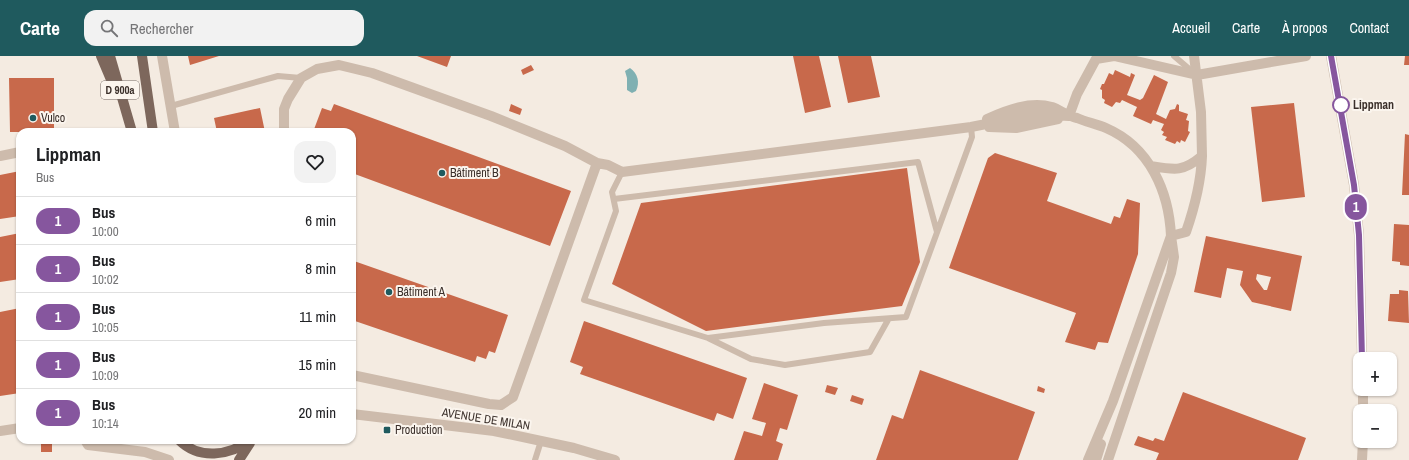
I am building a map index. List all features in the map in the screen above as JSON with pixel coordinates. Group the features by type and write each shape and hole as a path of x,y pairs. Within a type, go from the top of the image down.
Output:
{"main road":[{"path":"101,56 131,128"},
{"name":"D 900a","path":"110,56 131,128"},
{"path":"142,56 152,128"},
{"path":"185,444 195,450 205,460"},
{"path":"195,450 210,454 226,453 240,448 246,444"},
{"path":"239,460 249,444"}],"street":[{"path":"162,56 174,128"},
{"path":"1069,116 1076,94 1096,58 1114,56 1197,75 1306,56"},
{"path":"1171,236 1186,232 1196,202 1201,180 1201,112 1194,56"},
{"path":"1331,56 1354,185 1359,235 1362,352"},
{"path":"284,128 284,109 300,78 317,69 339,65 372,73 491,116 622,172 971,127 1016,128 1069,116"},
{"path":"971,127 1008,110 1034,105 1052,107 1069,116 1107,128 1132,144 1152,166 1163,190 1170,216 1174,257 1171,273 1108,460"},
{"path":"0,156 16,153"},
{"path":"1152,166 1175,170 1193,164 1202,156"},
{"path":"356,376 489,404 502,405 513,397 597,162"},
{"path":"1096,460 1113,402 1171,236"},
{"path":"1088,460 1113,402"},
{"name":"AVENUE DE MILAN","path":"356,414 494,431 541,441 614,460"},
{"path":"0,431 16,429"},
{"path":"88,444 145,452 169,460"},
{"path":"1362,460 1363,448"}],"lane":[{"path":"1174,56 1197,75"},
{"path":"171,106 278,76 300,78"},
{"path":"708,338 824,324 888,320 906,317 972,137 971,127"},
{"path":"614,199 918,162 937,232"},
{"path":"622,172 612,192 616,211 584,300 708,338 752,359 785,365 870,352 888,320"},
{"path":"536,460 541,441"}],"water":[{"path":"630,68 635,73 638,81 636,91 632,93 627,90 627,78 625,71"}],"building":[{"path":"188,56 219,56 190,65"},
{"path":"417,56 451,56 447,67"},
{"path":"793,56 819,56 831,107 805,113"},
{"path":"838,56 871,56 880,97 848,103"},
{"path":"1405,56 1409,56 1409,65 1404,65"},
{"path":"531,65 534,70 523,75 521,70"},
{"path":"1115,70 1130,77 1131,73 1135,75 1127,95 1140,100 1143,98 1154,75 1168,82 1156,114 1166,119 1170,110 1175,109 1177,104 1179,105 1179,111 1188,114 1186,120 1189,121 1188,131 1190,132 1185,142 1181,140 1180,143 1177,141 1175,144 1165,140 1167,137 1162,135 1164,132 1161,130 1164,124 1153,120 1151,124 1133,116 1137,107 1122,100 1120,103 1116,102 1112,107 1104,103 1105,100 1102,98 1102,90 1100,89 1109,73 1113,75"},
{"path":"9,78 54,78 54,128 16,128 16,132 10,132"},
{"path":"1294,103 1305,197 1262,202 1251,107"},
{"name":"Bâtiment B","path":"334,104 571,191 550,246 356,174 356,128 314,128 322,108 331,111"},
{"path":"511,104 522,109 520,115 509,111"},
{"path":"260,108 264,128 216,128 214,118"},
{"path":"1405,134 1409,135 1409,195 1402,195"},
{"path":"995,153 1057,173 1047,201 1111,224 1114,216 1120,218 1127,199 1140,203 1138,254 1108,343 1098,342 1095,350 1065,342 1076,313 949,268 988,158"},
{"path":"907,168 920,262 902,306 706,331 612,284 641,203"},
{"path":"16,172 16,217 0,219 0,175"},
{"path":"1394,224 1409,225 1409,266 1400,265 1400,262 1392,261"},
{"path":"16,234 16,280 0,282 0,237"},
{"path":"1206,236 1302,256 1291,311 1252,302 1240,285 1243,271 1227,268 1221,298 1194,292","holes":["1257,274 1271,277 1267,290 1264,290 1256,279"]},
{"name":"Bâtiment A","path":"356,262 508,315 495,353 489,351 486,359 477,356 475,362 356,321"},
{"path":"1399,290 1408,291 1409,323 1388,321 1390,294 1399,294"},
{"path":"16,309 16,394 0,396 0,312"},
{"path":"584,321 747,378 733,419 717,413 714,421 580,374 583,367 570,362"},
{"path":"920,370 1035,412 1018,460 876,460 892,415 903,419"},
{"path":"764,383 798,395 787,430 780,428 776,441 783,444 778,460 734,460 744,431 762,436 766,423 752,419"},
{"path":"827,385 838,388 835,395 825,392"},
{"path":"1038,386 1045,389 1044,393 1037,391"},
{"path":"1183,392 1306,438 1298,460 1156,460 1159,453 1134,445 1138,436 1153,441 1155,438 1164,441"},
{"path":"852,395 864,399 862,405 850,401"},
{"path":"41,444 52,444 52,452 41,452"}],"bus line":[{"name":"1","path":"1331,56 1354,185 1359,235 1362,352"}],"place":[{"name":"Lippman","path":"1341,105"},
{"name":"Vulco","path":"33,118"},
{"name":"Bâtiment B","path":"442,173"},
{"name":"Bâtiment A","path":"389,292"},
{"name":"Production","path":"387,430"}]}
